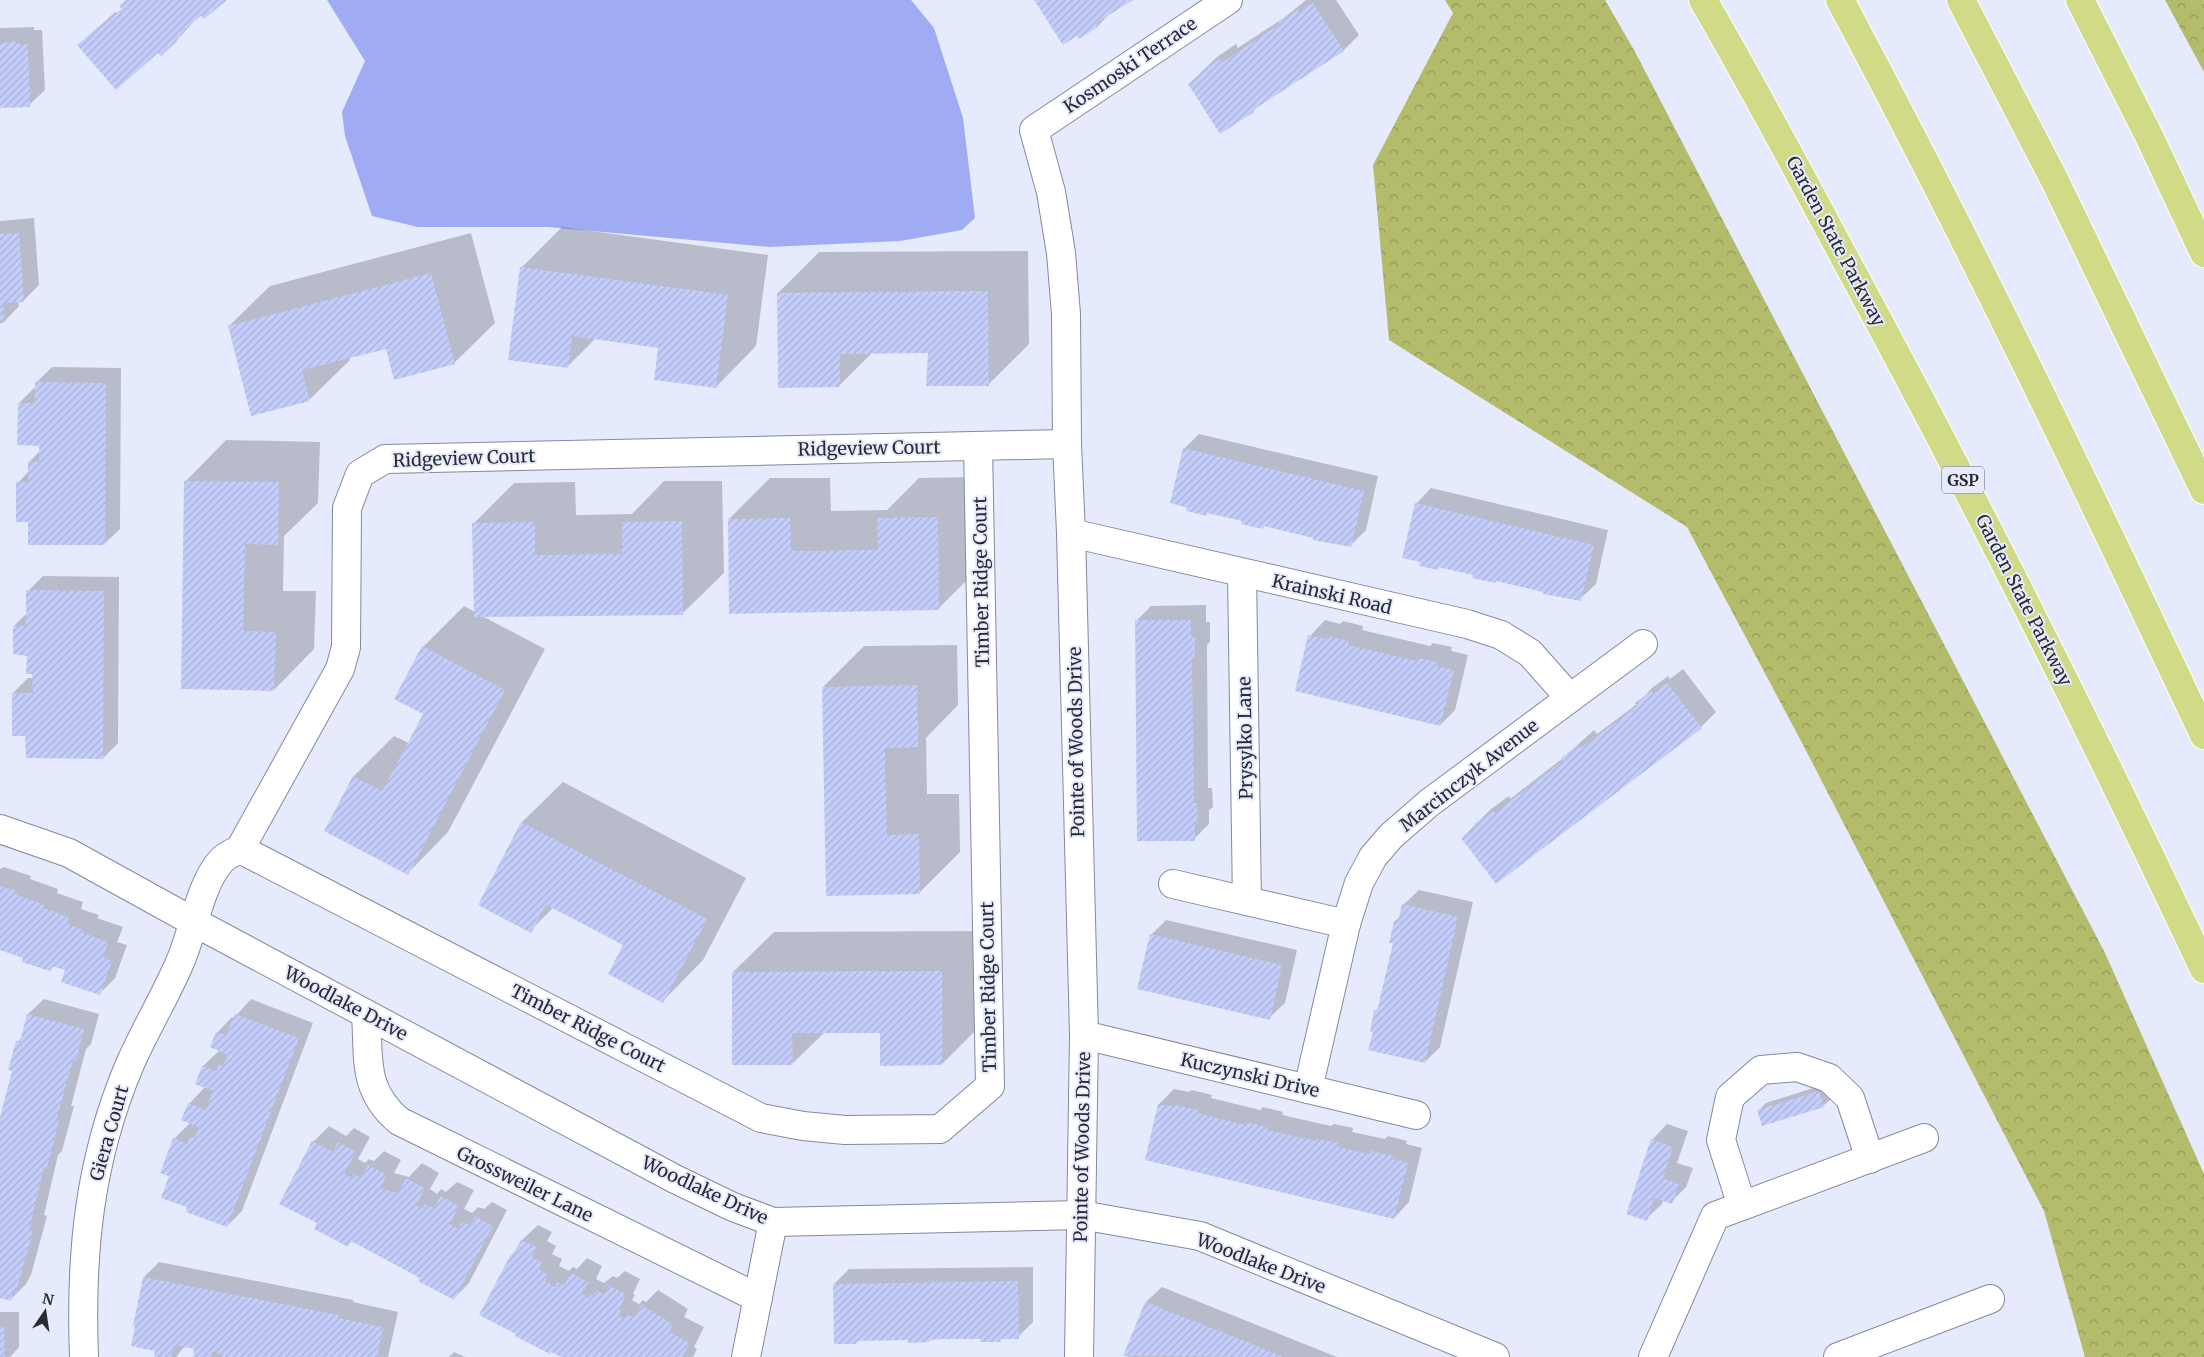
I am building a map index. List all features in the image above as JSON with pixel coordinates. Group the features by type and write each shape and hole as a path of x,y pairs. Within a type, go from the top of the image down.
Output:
{"highway":[{"name":"Garden State Parkway","path":"1703,0 1787,152 1959,473 2084,718 2204,969"},
{"path":"1840,0 2039,390 2204,735"},
{"path":"1962,0 2055,181 2204,490"},
{"path":"2080,0 2149,136 2204,253"}],"street":[{"name":"Kosmoski Terrace","path":"1034,130 1228,0"},
{"name":"Pointe of Woods Drive","path":"1034,130 1051,192 1061,253 1066,314 1067,444 1084,1036 1078,1357"},
{"name":"Ridgeview Court","path":"194,922 205,890 221,860 240,849 340,669 346,647 347,508 360,474 385,459 1067,444"},
{"name":"Timber Ridge Court","path":"240,849 761,1118 803,1126 846,1130 940,1129 990,1086 978,446"},
{"name":"Krainski Road","path":"1071,534 1467,624 1501,635 1530,653 1570,698"},
{"name":"Prysylko Lane","path":"1242,574 1248,901"},
{"name":"Marcinczyk Avenue","path":"1308,1089 1346,924 1359,883 1373,857 1391,836 1429,802 1643,644"},
{"name":"Woodlake Drive","path":"0,829 69,853 194,922 676,1179 734,1207 773,1222 1081,1215 1200,1236 1495,1357"},
{"path":"1173,884 1346,924"},
{"name":"Giera Court","path":"84,1357 82,1299 85,1236 95,1173 110,1118 130,1065 181,960 194,922"},
{"name":"Grossweiler Lane","path":"366,1014 370,1079 379,1102 398,1121 758,1298"},
{"name":"Kuczynski Drive","path":"1084,1036 1416,1115"},
{"path":"1742,1206 1721,1140 1730,1097 1761,1070 1797,1067 1829,1078 1850,1098 1870,1159"},
{"path":"1653,1357 1715,1216 1924,1138"},
{"path":"746,1357 773,1222"},
{"path":"1838,1357 1990,1299"}],"green space":[{"path":"1445,0 1605,0 1634,50 2105,953 2204,1174 2204,1357 2085,1357 2044,1211 1801,741 1687,527 1389,340 1373,165 1453,13"},
{"path":"2165,0 2204,0 2204,72"}],"water":[{"path":"327,0 911,0 934,28 963,118 975,218 962,230 900,241 769,247 548,227 418,227 372,216 345,136 342,112 365,61"}],"building":[{"path":"126,0 227,0 204,19 201,16 183,31 176,42 161,56 158,53 116,90 77,45 99,26 101,28 122,9 119,6"},
{"path":"1034,0 1133,0 1096,23 1098,27 1079,39 1077,36 1063,45"},
{"path":"1313,3 1344,51 1253,110 1254,112 1220,134 1188,84 1220,59 1223,62 1280,24 1278,22"},
{"path":"19,42 19,45 28,44 30,107 0,108 0,43"},
{"path":"19,233 24,302 3,303 4,323 0,323 0,234"},
{"path":"520,267 728,295 716,388 654,380 658,348 572,336 568,368 508,360"},
{"path":"431,273 455,364 394,380 386,349 302,370 310,401 251,416 228,326"},
{"path":"988,291 989,386 926,386 928,353 840,354 840,387 778,388 777,293"},
{"path":"35,382 106,383 105,545 28,545 28,522 16,522 16,482 28,482 28,461 39,462 39,446 17,445 18,403 35,403"},
{"path":"1183,448 1364,491 1351,547 1313,540 1313,538 1264,526 1263,529 1241,524 1242,521 1207,513 1207,516 1186,511 1188,508 1170,503"},
{"path":"184,481 279,482 278,545 245,544 243,631 276,632 274,691 181,689"},
{"path":"1415,503 1594,545 1581,601 1543,594 1543,592 1496,581 1495,583 1472,578 1473,575 1438,567 1438,570 1419,566 1420,562 1402,558"},
{"path":"938,517 939,610 729,614 728,519 790,518 791,551 878,550 877,518"},
{"path":"682,521 683,615 474,617 472,523 535,522 535,555 541,555 622,554 622,522"},
{"path":"26,590 104,591 103,759 26,758 25,736 12,736 12,693 33,693 32,674 26,674 27,656 13,654 13,626 26,626"},
{"path":"1135,620 1191,620 1191,636 1195,636 1195,658 1192,658 1194,803 1197,803 1198,823 1195,823 1195,841 1137,841"},
{"path":"1308,635 1326,639 1326,636 1349,641 1348,645 1416,661 1417,658 1438,662 1437,666 1454,670 1440,726 1295,691"},
{"path":"422,646 505,690 408,875 324,831 353,776 382,791 392,773 423,714 394,699"},
{"path":"1667,683 1702,728 1496,884 1461,838 1476,827 1474,824 1493,811 1495,813 1563,761 1561,758 1578,745 1581,748 1637,706 1635,703 1652,691 1654,694"},
{"path":"917,685 918,747 885,748 885,769 887,835 919,834 920,894 826,896 822,687"},
{"path":"521,822 707,919 663,1003 608,974 623,945 546,905 531,933 478,905"},
{"path":"0,886 17,891 15,894 44,905 43,908 69,917 67,924 84,930 83,933 108,942 103,957 112,961 100,995 61,982 65,970 52,966 50,971 22,962 23,958 0,950"},
{"path":"1402,904 1458,917 1425,1063 1368,1050 1373,1032 1370,1032 1374,1010 1377,1011 1393,943 1389,943 1394,921 1398,922"},
{"path":"1150,934 1282,965 1270,1020 1137,989"},
{"path":"942,971 942,1065 880,1066 880,1033 792,1033 793,1065 732,1065 732,972"},
{"path":"27,1014 84,1029 76,1061 73,1060 56,1121 59,1121 47,1168 44,1167 29,1230 33,1231 16,1292 13,1291 11,1301 0,1298 0,1117 12,1071 8,1070 16,1041 20,1042"},
{"path":"235,1014 299,1038 227,1227 186,1212 187,1207 161,1198 169,1176 160,1173 173,1138 187,1144 190,1136 195,1138 199,1127 181,1120 188,1103 206,1110 213,1091 195,1084 202,1066 216,1071 219,1064 223,1066 228,1055 210,1047 216,1032 226,1035"},
{"path":"1819,1091 1824,1107 1762,1126 1757,1110"},
{"path":"1158,1104 1175,1107 1175,1105 1198,1110 1197,1113 1245,1125 1246,1122 1268,1127 1267,1130 1317,1141 1317,1139 1339,1143 1338,1147 1370,1154 1371,1151 1393,1156 1392,1159 1408,1163 1394,1219 1145,1160"},
{"path":"1651,1139 1673,1147 1663,1178 1679,1184 1672,1204 1654,1198 1647,1221 1626,1214"},
{"path":"312,1141 333,1152 338,1142 356,1152 344,1174 351,1178 353,1173 361,1178 368,1165 387,1175 380,1188 398,1193 406,1178 425,1188 416,1205 422,1209 425,1204 434,1208 441,1196 459,1206 450,1224 458,1229 462,1221 471,1225 475,1216 493,1226 454,1300 418,1281 420,1278 351,1241 348,1247 314,1229 317,1223 279,1204"},
{"path":"521,1240 537,1247 532,1257 542,1262 538,1269 548,1275 545,1281 555,1287 557,1282 564,1285 571,1273 588,1282 582,1294 589,1298 597,1290 604,1295 609,1285 626,1295 619,1309 621,1310 618,1316 624,1319 627,1314 634,1318 641,1305 673,1324 669,1332 690,1343 682,1357 561,1357 551,1352 550,1354 479,1315 511,1254 513,1255"},
{"path":"143,1277 339,1315 338,1318 383,1327 377,1357 222,1357 223,1354 212,1352 211,1357 193,1357 194,1349 174,1345 171,1357 154,1357 155,1351 131,1346"},
{"path":"1018,1281 1019,1339 1000,1339 1001,1342 980,1342 980,1339 944,1339 908,1343 908,1340 857,1341 856,1344 834,1344 833,1284"},
{"path":"1145,1302 1247,1342 1283,1357 1123,1356"},
{"path":"0,1327 4,1327 5,1357 0,1357"}]}
